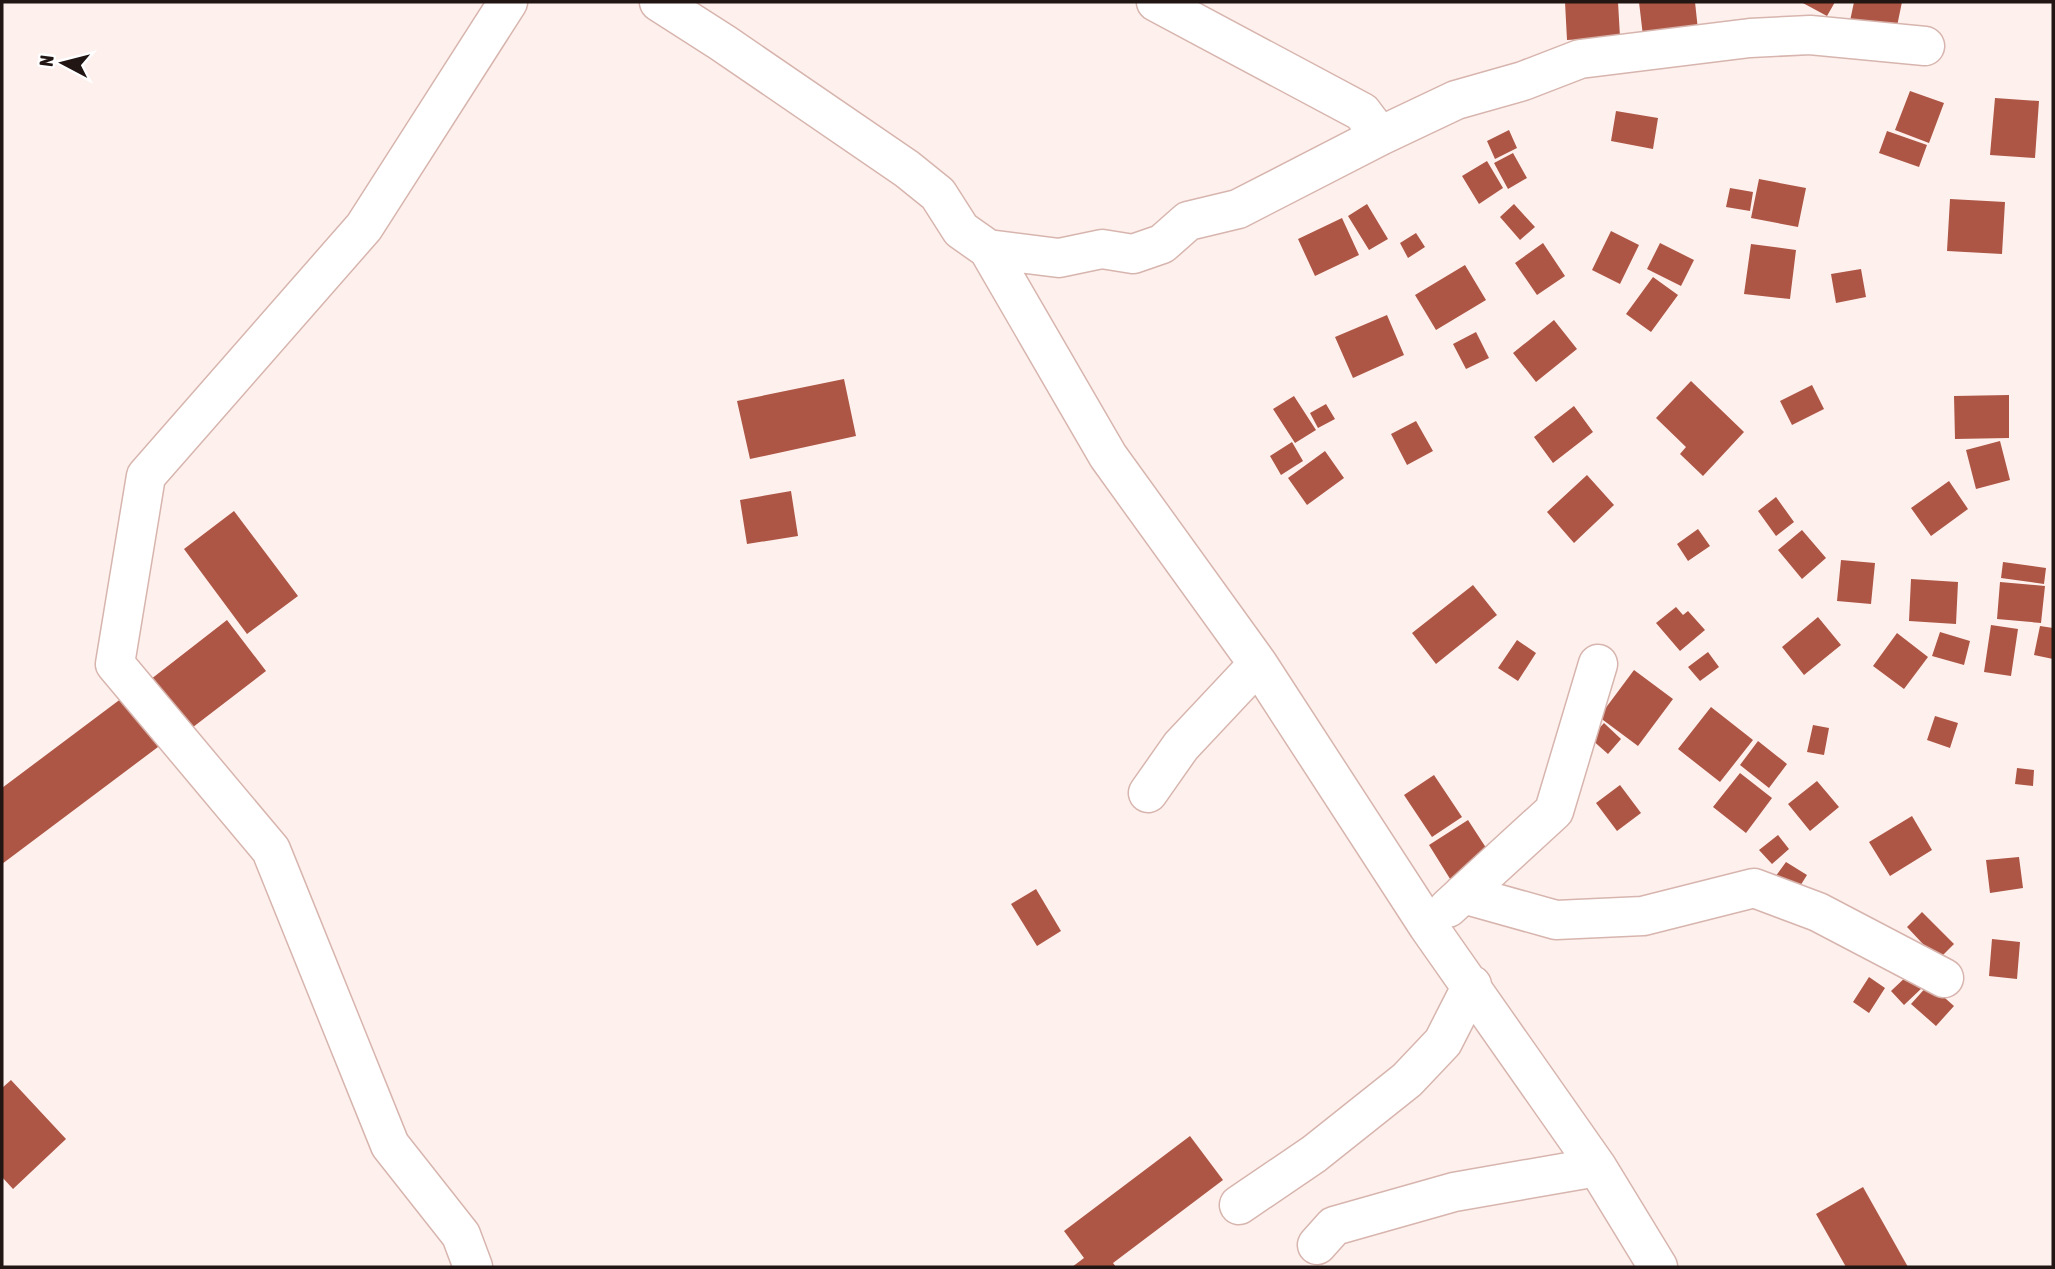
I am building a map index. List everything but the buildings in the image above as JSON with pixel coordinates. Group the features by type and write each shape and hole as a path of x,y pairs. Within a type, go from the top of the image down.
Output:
{"street":[{"path":"473,1267 461,1235 390,1145 271,850 115,664 146,477 364,227 508,2"},
{"path":"659,2 908,169 938,194 961,230 988,249 1108,456 1258,664 1429,926 1597,1167 1658,1267"},
{"path":"1156,2 1362,112 1380,136"},
{"path":"988,249 1059,258 1102,249 1133,254 1163,244 1188,221 1238,209 1456,100 1523,81 1580,59 1751,38 1810,35 1925,46"},
{"path":"1148,793 1181,746 1258,664"},
{"path":"1429,926 1554,811 1598,664"},
{"path":"1463,894 1556,920 1643,916 1754,888 1818,912 1944,978"},
{"path":"1239,1205 1314,1153 1407,1080 1443,1042 1472,985"},
{"path":"1317,1245 1334,1226 1454,1192 1597,1167"}]}
